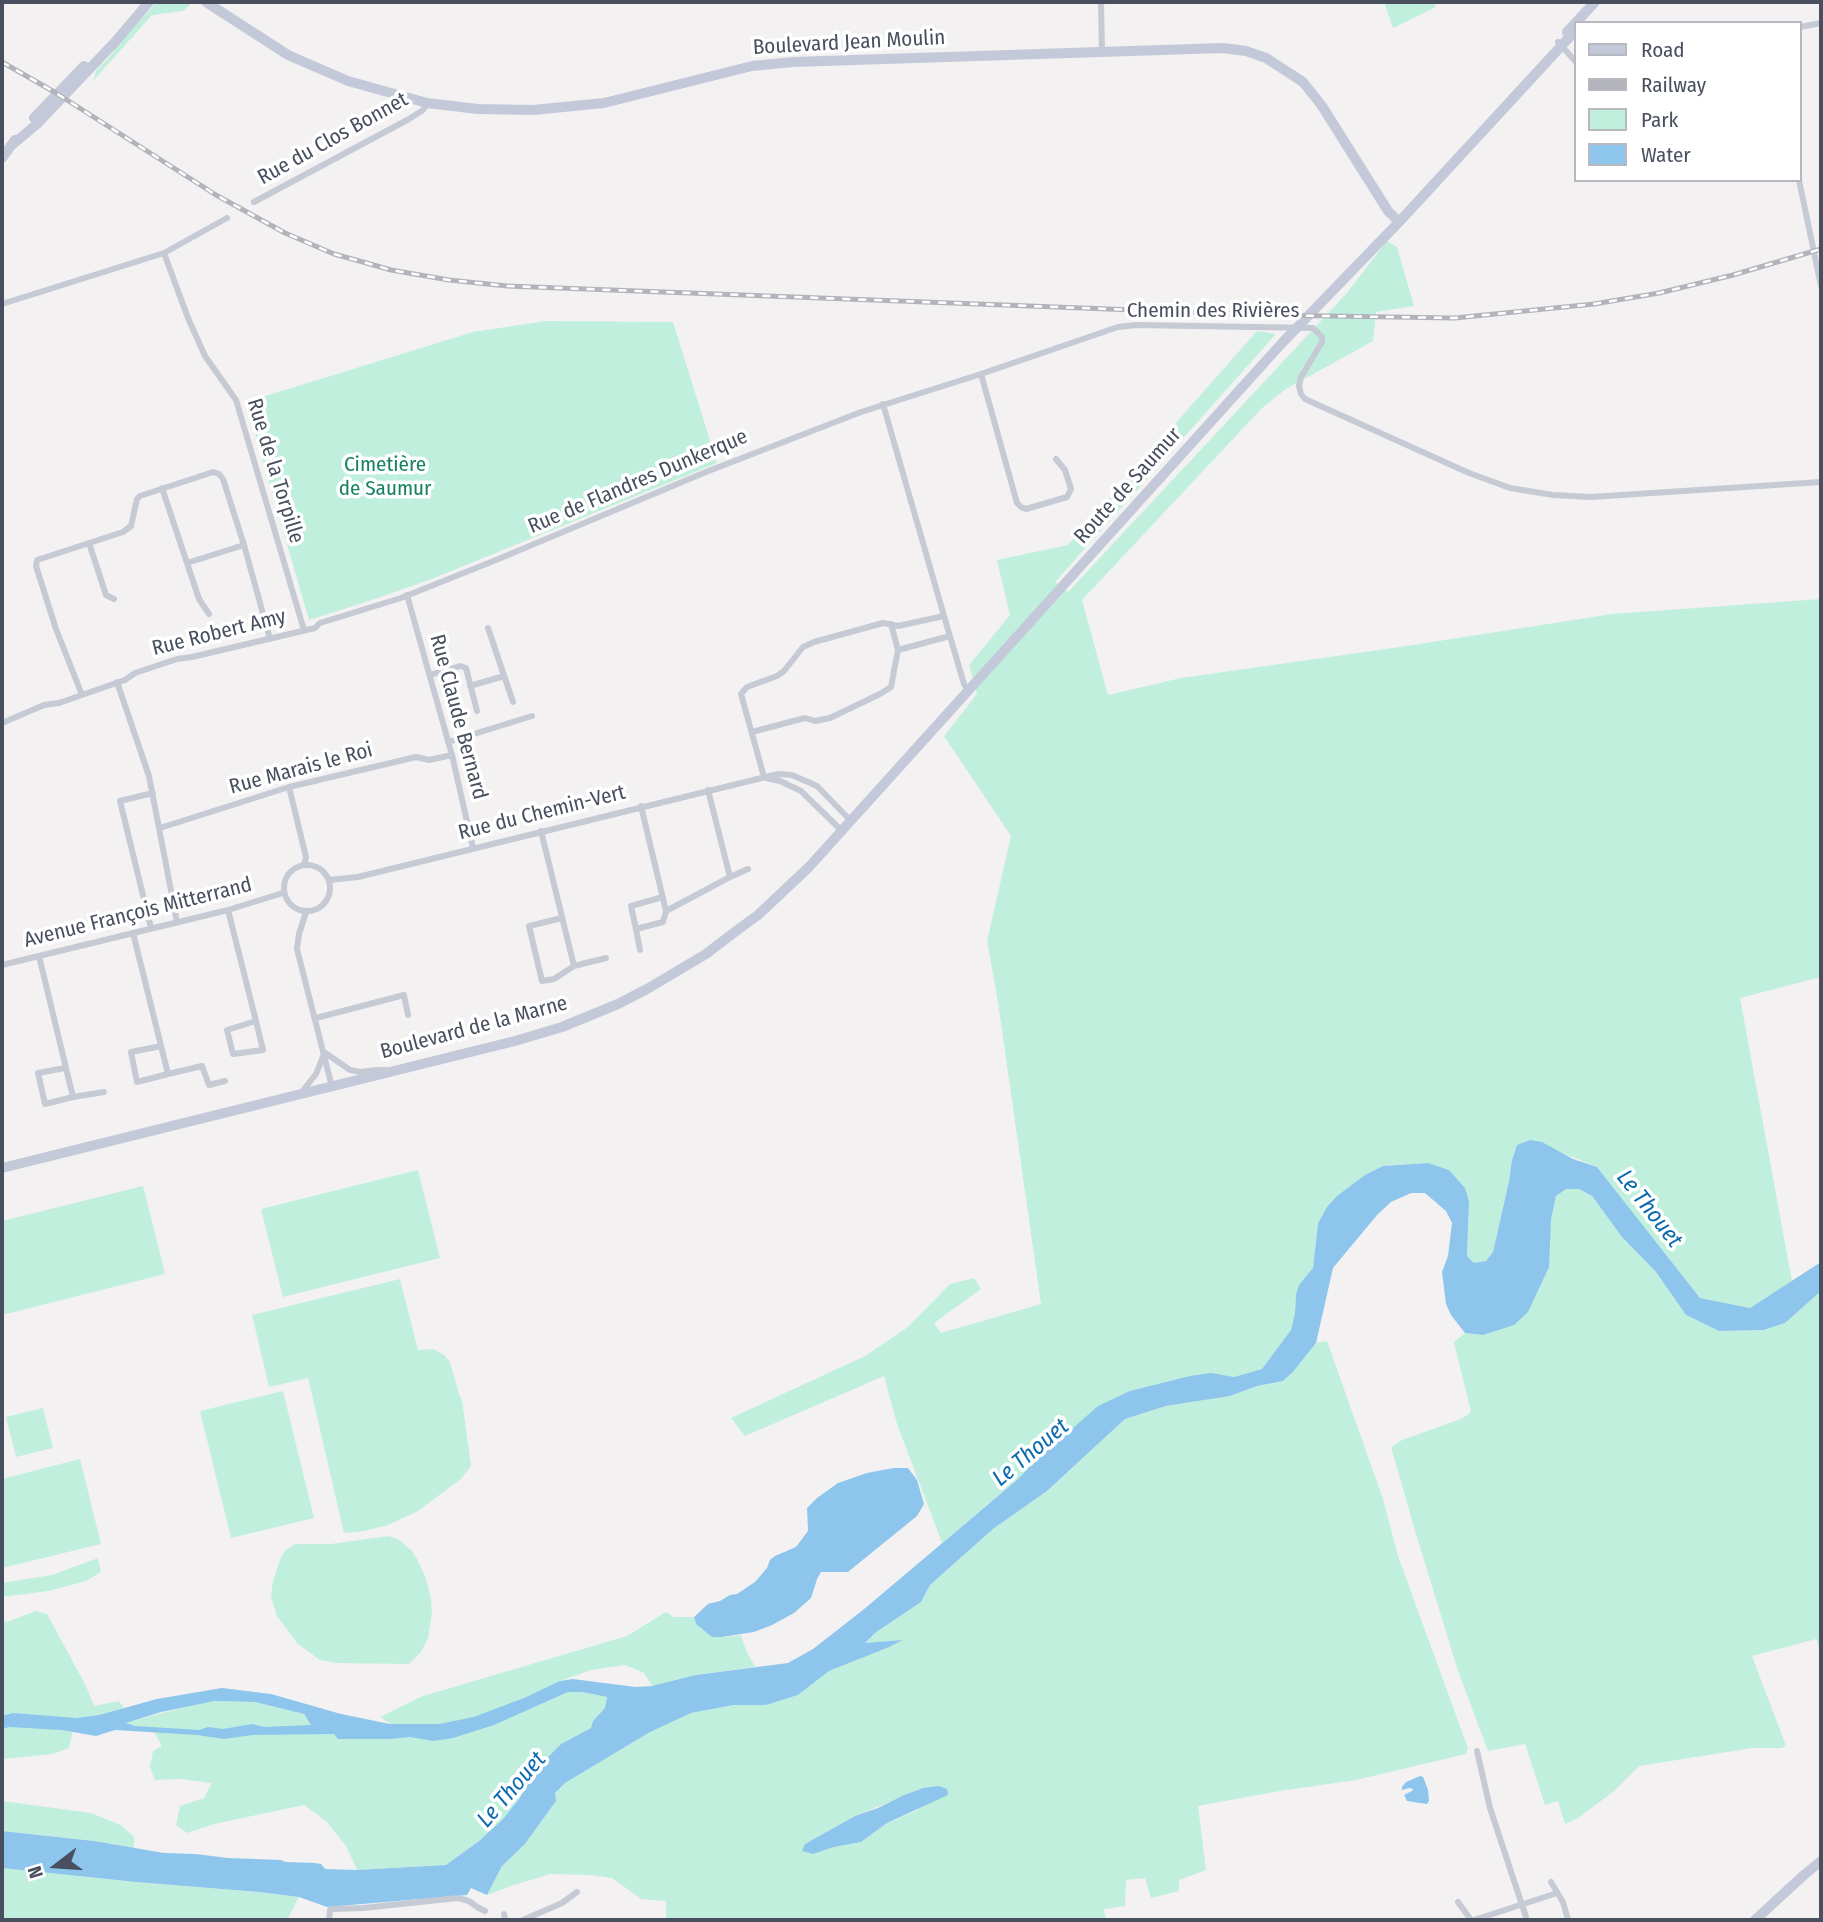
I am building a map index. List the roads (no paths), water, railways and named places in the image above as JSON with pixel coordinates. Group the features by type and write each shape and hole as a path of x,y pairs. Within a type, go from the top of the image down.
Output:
{"main road":[{"path":"2,158 25,127 56,93 119,35 149,2"},
{"name":"Boulevard Jean Moulin","path":"206,2 288,55 348,80 426,103 478,109 533,110 604,103 774,63 1223,48 1246,51 1266,58 1304,82 1388,211 1397,220"},
{"name":"Route de Saumur","path":"1579,21 1595,2"},
{"path":"1585,21 1603,2"},
{"name":"Route de Saumur","path":"969,692 1317,306 1360,254 1397,220 1574,27"},
{"name":"Route de Saumur","path":"1560,43 1574,32"},
{"name":"Boulevard de la Marne","path":"2,1168 515,1041 562,1027 618,1004 706,954 758,915 809,867 969,692"},
{"path":"1755,1920 1821,1861"}],"street":[{"path":"1101,2 1102,52"},
{"path":"1802,27 1821,23"},
{"path":"1560,43 1574,60"},
{"name":"Rue du Clos Bonnet","path":"254,202 409,119 423,110 426,103"},
{"path":"1799,182 1821,286"},
{"path":"2,304 164,253 228,218"},
{"name":"Rue de la Torpille","path":"164,253 205,356 236,400 304,630"},
{"name":"Chemin des Rivières","path":"883,404 1118,327 1313,328 1322,337 1322,342 1301,377 1299,386 1305,400 1469,473 1510,488 1570,496 1614,496 1821,482"},
{"path":"981,374 1017,503 1021,507 1026,509 1067,497 1071,489 1065,470 1056,459"},
{"path":"883,404 964,684 969,692"},
{"name":"Rue de Flandres Dunkerque","path":"407,596 774,445 883,404"},
{"path":"82,695 56,629 36,566 37,560 128,529 140,496 213,472 223,479 270,639"},
{"path":"162,488 199,599 209,614"},
{"path":"89,543 106,595 114,599"},
{"path":"187,564 244,545"},
{"name":"Rue Robert Amy","path":"2,723 44,705 59,703 177,659 304,630 407,596"},
{"name":"Rue Claude Bernard","path":"407,596 452,755 473,848"},
{"path":"842,831 801,791 764,777 741,694 747,687 777,676 803,647 814,642 883,623 898,626 944,616"},
{"path":"752,732 805,718 815,721 830,718 891,687 898,650 891,624"},
{"path":"488,628 513,702"},
{"path":"898,650 950,636"},
{"path":"430,675 460,666 466,668 477,711"},
{"path":"470,686 504,676"},
{"path":"117,682 149,776 177,922"},
{"path":"448,742 532,716"},
{"name":"Rue Marais le Roi","path":"160,828 289,787 416,757 429,760 452,755"},
{"name":"Rue du Chemin-Vert","path":"329,880 358,877 778,774 792,775 817,786 851,821"},
{"path":"289,787 306,857 304,865"},
{"path":"708,790 730,877"},
{"path":"151,929 120,801 153,793"},
{"path":"636,929 663,922 666,911 641,806"},
{"path":"541,831 574,966"},
{"path":"304,865 319,868 329,880 326,902 306,912 292,906 283,893 285,878 290,871 304,865"},
{"path":"666,911 748,869"},
{"name":"Avenue François Mitterrand","path":"2,965 228,910 283,893"},
{"path":"640,950 631,906 663,897"},
{"path":"228,910 256,1021 263,1050 233,1054 227,1030 256,1021"},
{"path":"306,912 297,949 332,1087"},
{"path":"562,918 529,926 542,981 554,979 574,966 606,958"},
{"path":"133,933 168,1074"},
{"path":"39,956 73,1097"},
{"path":"316,1018 404,995 408,1015"},
{"path":"161,1046 131,1052 137,1082 202,1066 209,1085 225,1081"},
{"path":"324,1052 350,1070 395,1071"},
{"path":"300,1094 316,1074 324,1052"},
{"path":"65,1068 38,1073 45,1104 104,1092"},
{"path":"1477,1751 1490,1808 1527,1920"},
{"path":"1551,1882 1563,1902 1569,1920"},
{"path":"523,1920 562,1903 577,1892"},
{"path":"1458,1902 1473,1920 1556,1894"},
{"path":"329,1920 330,1910 458,1898 485,1911"}],"water":[{"path":"1530,1140 1542,1142 1573,1159 1597,1167 1700,1298 1750,1308 1821,1262 1821,1291 1785,1323 1764,1330 1719,1331 1686,1315 1656,1272 1622,1237 1592,1196 1579,1189 1566,1189 1556,1196 1551,1220 1549,1267 1528,1312 1514,1325 1483,1335 1465,1333 1446,1304 1442,1272 1448,1256 1452,1223 1446,1211 1425,1193 1411,1193 1391,1202 1377,1215 1333,1268 1316,1343 1283,1381 1257,1386 1230,1396 1166,1406 1125,1419 1047,1491 993,1529 930,1585 921,1602 875,1633 865,1643 903,1640 829,1671 798,1695 766,1705 734,1705 691,1713 650,1732 565,1783 555,1793 556,1801 525,1844 502,1866 487,1895 471,1888 467,1895 327,1907 299,1897 259,1892 2,1868 2,1831 94,1841 164,1853 315,1863 321,1864 325,1869 446,1865 503,1819 539,1766 561,1744 591,1728 593,1721 605,1708 607,1697 568,1692 494,1725 453,1738 433,1741 410,1737 338,1739 334,1734 253,1735 224,1739 115,1730 96,1736 62,1730 9,1727 2,1729 2,1716 13,1713 76,1718 99,1715 157,1699 222,1688 271,1694 341,1714 390,1724 439,1724 474,1717 560,1681 573,1679 635,1687 652,1686 696,1675 788,1663 813,1649 863,1610 1017,1480 1098,1406 1130,1391 1190,1376 1211,1373 1234,1377 1262,1369 1291,1330 1299,1285 1313,1268 1318,1223 1337,1196 1365,1175 1383,1166 1428,1163 1449,1170 1465,1188 1469,1201 1467,1256 1474,1263 1486,1261 1493,1252 1517,1145","holes":["214,1701 255,1702 304,1714 311,1725 264,1727 252,1724 199,1730 135,1726 126,1723 161,1712"]},
{"path":"908,1468 917,1480 924,1504 917,1516 848,1572 821,1572 811,1598 794,1613 754,1632 712,1637 696,1624 694,1617 708,1604 737,1594 755,1582 775,1556 796,1547 808,1531 807,1508 817,1498 838,1483 867,1473"},
{"path":"1423,1777 1428,1790 1427,1804 1407,1801 1404,1795 1413,1789 1402,1790 1406,1782"},
{"path":"939,1786 947,1789 948,1795 887,1823 861,1842 813,1854 802,1851 805,1844 855,1816 923,1788"}],"railway":[{"path":"2,62 56,93 216,195 285,233 334,254 391,270 507,286 1265,315 1455,318 1594,304 1659,293 1821,249"}],"park label":[{"name":"Cimetière de Saumur","path":"385,477"}],"water label":[{"name":"Le Thouet","path":"1649,1209"},
{"name":"Le Thouet","path":"1031,1453"},
{"name":"Le Thouet","path":"512,1790"}]}
